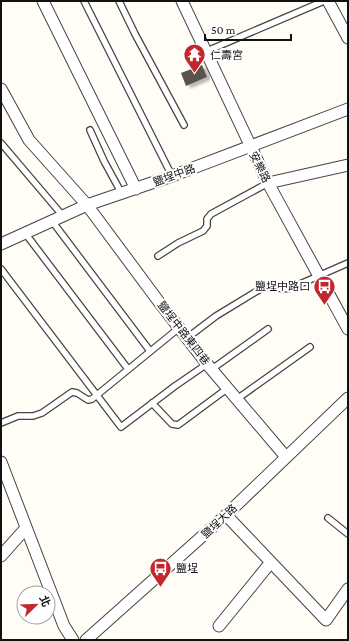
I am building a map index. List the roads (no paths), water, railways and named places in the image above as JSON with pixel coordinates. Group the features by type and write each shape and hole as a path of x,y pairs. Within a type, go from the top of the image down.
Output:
{"street":[{"path":"44,1 136,189"},
{"name":"安樂路","path":"182,1 207,51 250,147 268,183 348,329"},
{"path":"328,1 348,38"},
{"name":"鹽埕中路東四巷","path":"1,89 29,140 87,205 179,328 286,457"},
{"name":"鹽埕中路","path":"1,244 87,205 172,176 348,109"},
{"path":"268,183 348,166"},
{"name":"鹽埕大路","path":"86,640 226,514 348,398"},
{"path":"1,462 4,480 26,528 64,626 73,640"},
{"path":"226,514 326,620 348,589"},
{"path":"1,556 26,528"},
{"path":"219,626 271,562"}],"lane":[{"path":"84,1 172,176"},
{"path":"119,1 135,34 184,124"},
{"path":"207,51 324,1"},
{"path":"90,130 104,161 122,194"},
{"path":"1,143 63,216"},
{"path":"158,256 178,243 203,231 207,226 207,219 211,214 268,183"},
{"path":"52,221 150,352"},
{"path":"25,233 128,370"},
{"path":"188,338 216,316 262,288 268,287 286,289 348,263"},
{"path":"1,269 121,427 152,403 268,329"},
{"path":"1,423 18,416 33,416 42,413 72,392 77,393 88,400 128,370 179,328"},
{"path":"237,399 310,347"},
{"path":"152,403 172,424 178,425 228,388"},
{"path":"328,518 348,534"}],"place":[{"name":"仁壽宮","path":"194,74"},
{"name":"鹽埕中路口","path":"325,306"},
{"name":"鹽埕","path":"161,588"}]}
